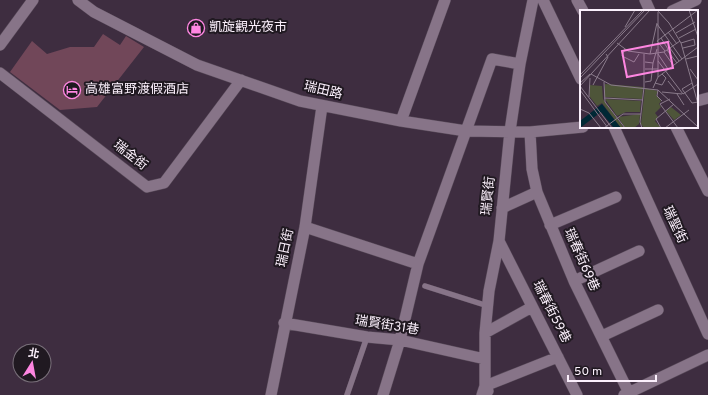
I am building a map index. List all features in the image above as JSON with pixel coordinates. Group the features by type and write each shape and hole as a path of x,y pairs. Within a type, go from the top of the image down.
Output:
{"street":[{"path":"0,45 33,0"},
{"name":"瑞田路","path":"78,0 94,12 197,65 300,101 401,121 466,131 530,132 580,127"},
{"path":"401,121 446,0"},
{"name":"瑞賢街","path":"486,392 485,333 488,306 499,241 510,131 520,64 533,0"},
{"path":"542,0 580,77"},
{"path":"577,0 582,10"},
{"path":"645,0 650,10"},
{"path":"674,10 696,0"},
{"path":"383,395 400,340 418,264 492,59 520,64"},
{"name":"瑞金街","path":"0,73 147,187 164,183 241,80"},
{"path":"698,102 708,98"},
{"name":"瑞日街","path":"271,395 284,323 305,227 322,106"},
{"name":"瑞聖街","path":"614,128 708,334"},
{"path":"676,128 708,191"},
{"name":"瑞春街69巷","path":"530,132 532,169 536,192 574,281 602,336 627,394"},
{"path":"502,208 536,192"},
{"path":"550,225 616,197"},
{"path":"305,227 418,264"},
{"name":"瑞春街59巷","path":"499,241 577,395"},
{"path":"574,281 639,251"},
{"path":"485,333 532,307"},
{"path":"602,336 658,310"},
{"name":"瑞賢街31巷","path":"284,323 368,337 400,340 485,359"},
{"path":"627,394 708,355"},
{"path":"486,392 558,357"}],"lane":[{"path":"425,286 488,306"},
{"path":"347,395 368,337"}],"building":[{"name":"高雄富野渡假酒店","path":"103,34 120,45 126,36 144,47 97,107 60,110 10,72 32,41 47,54 70,47 94,47"}],"place":[{"name":"凱旋觀光夜市","path":"196,28"},
{"name":"高雄富野渡假酒店","path":"72,90"}]}
